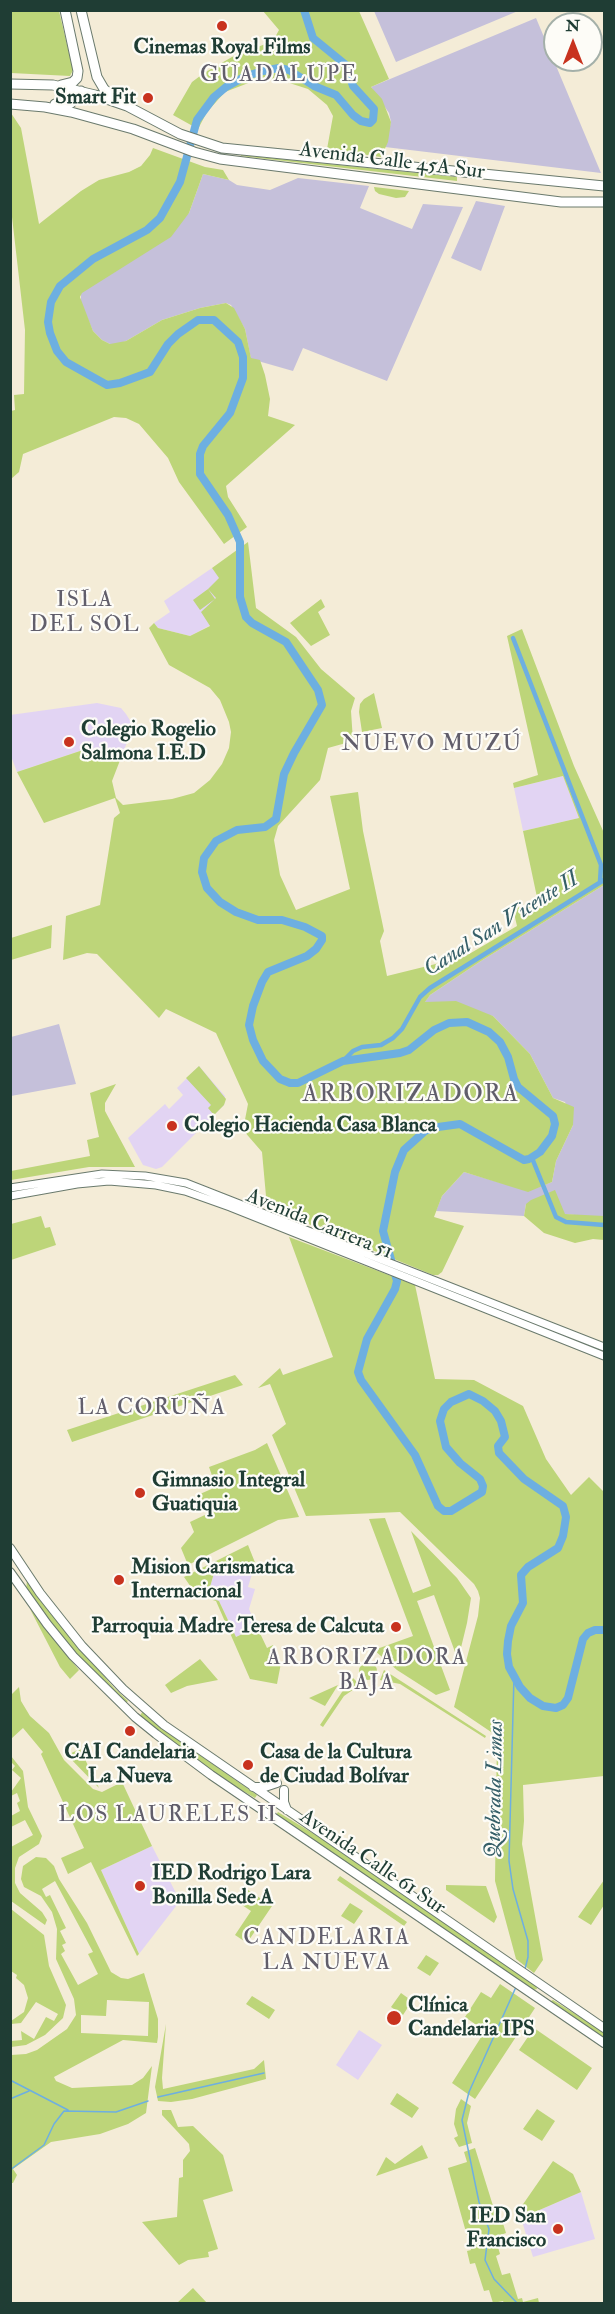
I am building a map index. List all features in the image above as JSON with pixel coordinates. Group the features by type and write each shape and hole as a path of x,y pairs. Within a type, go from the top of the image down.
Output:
{"highway":[{"path":"10,84 53,85 69,84 75,80 78,75 65,10"},
{"path":"81,10 97,77 108,93 125,106"},
{"path":"53,85 81,91 125,106"},
{"path":"10,102 65,104 73,101 81,91"},
{"name":"Avenida Calle 45A Sur","path":"10,102 71,112 133,129 194,152 243,162 528,198 574,203 604,202"},
{"name":"Avenida Calle 45A Sur","path":"125,106 180,134 212,146 604,186"}],"main road":[{"name":"Avenida Carrera 51","path":"10,1188 93,1174 145,1176 199,1187 373,1261"},
{"name":"Avenida Carrera 51","path":"10,1196 85,1183 128,1182 185,1191 542,1327 604,1347"},
{"path":"230,1207 250,1208"},
{"name":"Avenida Carrera 51","path":"542,1327 604,1356"},
{"name":"Avenida Calle 61 Sur","path":"10,1548 13,1557 82,1646 133,1698 169,1729 604,2028"},
{"name":"Avenida Calle 61 Sur","path":"10,1572 73,1656 129,1712 193,1762 604,2043"},
{"path":"129,1712 135,1709 133,1698"},
{"path":"251,1787 265,1787 277,1783"},
{"path":"284,1790 284,1802 288,1812"},
{"path":"533,1994 539,1990 539,1984"}],"shaded area":[{"path":"374,11 518,11 396,62"},
{"path":"536,18 543,35 543,72 559,72 601,173 385,147 391,122 389,113 371,87"},
{"path":"203,174 229,180 237,185 270,190 298,178 369,186 360,208 412,229 423,204 463,207 387,381 303,348 293,371 251,359 245,329 231,305 226,303 200,308 162,320 116,345 102,340 93,331 81,303 81,293 189,213"},
{"path":"476,201 505,206 481,271 451,258"},
{"path":"212,568 219,577 211,625 190,636 158,628 154,623 170,612 164,601"},
{"name":"Colegio Rogelio Salmona I.E.D","path":"97,703 121,708 131,722 130,735 124,750 83,750 17,772 11,756 10,715"},
{"path":"563,776 579,818 523,831 514,788"},
{"path":"604,885 604,1218 565,1214 526,1204 524,1216 436,1211 442,1196 464,1172 528,1191 552,1182 556,1161 573,1125 565,1102 553,1098 530,1054 493,1016 424,1003 430,995 481,961"},
{"path":"59,1024 76,1084 11,1096 11,1037"},
{"name":"Colegio Hacienda Casa Blanca","path":"199,1066 225,1096 224,1105 162,1167 156,1169 143,1165 128,1138 165,1104 169,1109 183,1095 177,1088"},
{"path":"217,1563 241,1570 243,1566 249,1568 247,1572 252,1574 248,1587 255,1589 249,1609 257,1627 236,1637 219,1601 207,1597"},
{"name":"IED Rodrigo Lara Bonilla Sede A","path":"152,1846 180,1901 139,1954 101,1870"},
{"path":"359,2030 382,2045 358,2080 336,2065"},
{"name":"IED San Francisco","path":"581,2192 595,2239 533,2257 521,2218"}],"green space":[{"path":"10,11 59,11 73,70 70,76 11,73"},
{"path":"263,11 359,11 389,79 371,87 382,99 391,122 388,142 381,157 327,149 333,116 327,105 308,89 277,79 251,82 225,92 207,112 198,129 173,115 192,82 204,73 232,57 273,41 279,30"},
{"path":"11,113 21,128 39,224 99,180 129,172 141,166 153,148 205,167 223,170 229,180 203,174 189,213 171,237 82,293 80,297 93,331 110,344 126,341 162,320 200,308 226,303 234,308 245,329 251,358 260,360 265,375 270,399 268,416 295,425 226,486 228,497 247,527 224,544 179,482 168,458 139,424 126,418 114,417 23,454 19,472 11,479 11,411 15,410 14,395 24,394 25,330 11,216"},
{"path":"241,156 457,177 457,181"},
{"path":"374,187 409,191 405,197 396,198 379,194"},
{"path":"248,542 256,608 296,637 321,669 355,698 351,711 353,741 328,748 320,780 278,826 274,840 280,875 296,910 350,889 330,796 358,792 363,831 384,931 380,941 387,976 464,957 517,926 513,909 538,902 523,831 579,818 563,776 514,788 513,783 538,775 507,636 522,629 574,766 604,833 604,885 481,961 430,995 425,1002 456,1001 493,1016 530,1054 553,1098 574,1107 573,1125 556,1161 552,1182 528,1192 464,1172 442,1196 434,1217 464,1226 442,1272 438,1275 433,1275 267,1207 262,1152 243,1130 248,1104 216,1033 166,1009 159,1018 97,954 87,953 63,960 66,916 100,905 114,818 120,813 115,798 44,823 17,772 83,750 124,750 112,781 116,798 123,805 172,799 194,793 210,780 222,764 229,748 231,732 229,722 220,700 210,688 169,665 149,628 154,623 158,628 190,636 210,626 201,612 216,598 208,589 219,578 212,568"},
{"path":"208,589 215,599 200,610 193,600"},
{"path":"321,599 325,607 318,612 330,635 311,646 290,623"},
{"path":"374,693 382,728 362,732 360,704"},
{"path":"52,925 51,948 11,960 11,938"},
{"path":"199,1066 226,1099 224,1105 214,1115 208,1108 211,1105 186,1078"},
{"path":"116,1084 105,1103 105,1111 135,1167 89,1167 11,1180 11,1171 90,1156 87,1140 99,1137 90,1093"},
{"path":"555,1190 565,1214 604,1216 604,1240 593,1239 575,1243 544,1233 524,1216 526,1204"},
{"path":"41,1216 45,1228 50,1227 56,1245 11,1260 11,1224"},
{"path":"289,1237 415,1285 435,1379 474,1380 523,1406 546,1459 571,1495 589,1477 604,1492 604,1776 523,1785 522,1844 543,1960 534,1973 516,1959 495,1881 497,1736 454,1707 478,1616 480,1598 478,1591 474,1584 400,1512 306,1516 272,1435 286,1424 270,1384 258,1388 280,1368 283,1375 333,1357"},
{"path":"235,1375 243,1385 72,1442 67,1430"},
{"path":"267,1443 299,1517 278,1520 188,1565 181,1548 194,1532 190,1522 207,1514 200,1494 216,1487 209,1467 255,1450"},
{"path":"385,1518 413,1593 431,1586 411,1531 457,1578 471,1598 458,1660 434,1595 417,1601 450,1690 436,1695 397,1670 374,1650 413,1636 369,1519"},
{"path":"248,1545 256,1565 249,1568 243,1566 241,1570 217,1563 207,1597 219,1601 236,1637 257,1627 267,1648 273,1645 281,1663 277,1684 250,1679 216,1601 203,1597 204,1595 193,1590 184,1577"},
{"path":"27,1580 57,1621 114,1688 128,1701 125,1704 76,1654 49,1621 26,1591"},
{"path":"30,1609 79,1670 70,1679 60,1667"},
{"path":"200,1659 218,1680 187,1686 171,1693 165,1685"},
{"path":"368,1662 374,1665 377,1671 374,1677 368,1680 362,1677 359,1671 362,1665"},
{"path":"384,1670 486,1736 485,1738 400,1684 380,1680"},
{"path":"352,1677 360,1685 344,1696 323,1727 320,1725"},
{"path":"338,1685 325,1706 309,1698"},
{"path":"19,1687 21,1701 30,1716 49,1733 64,1760 93,1789 102,1792 122,1782 152,1846 101,1870 139,1954 137,1956 91,1862 68,1874 61,1858 84,1848 41,1754 43,1752 23,1728 11,1739 11,1695"},
{"path":"143,1711 178,1740 257,1795 255,1798 216,1775 139,1717"},
{"path":"80,1749 99,1788 67,1755"},
{"path":"11,1756 23,1771 28,1807 42,1836 39,1844 19,1857 15,1868 15,1883 20,1893 42,1912 47,1920 45,1925 11,1901 11,1847 33,1835 25,1820 11,1827 11,1816 20,1811 17,1803 20,1801 17,1793 11,1796 11,1792 21,1778 12,1770 15,1766 11,1762"},
{"path":"278,1812 319,1837 536,1985 537,1989 533,1990 276,1815"},
{"path":"36,1857 46,1858 54,1866 59,1879 87,1923 111,1972 128,1979 144,1973 158,2019 158,2037 157,2043 123,2040 54,2077 56,2081 72,2088 132,2085 143,2078 152,2066 146,2113 128,2124 100,2134 51,2142 13,2169 17,2175 13,2183 10,2183 11,2055 26,2054 37,2050 67,2029 76,2015 74,1999 56,1959 57,1929 52,1912 41,1896 24,1887 21,1879 23,1866","holes":["55,1881 93,1952 88,1954 98,1974 78,1985 61,1954 65,1951 62,1945 66,1943 60,1931 66,1928 50,1895 46,1897 42,1889","107,2000 149,2002 148,2036 81,2033 81,2015 106,2016"]},
{"path":"340,1876 407,1922 404,1926 337,1880"},
{"path":"604,1880 604,1905 591,1925 578,1917"},
{"path":"446,1885 486,1886 497,1917 494,1923 446,1890"},
{"path":"248,1890 272,1906 247,1943 235,1935 251,1911 239,1903"},
{"path":"350,1903 363,1911 354,1924 341,1916"},
{"path":"11,1909 44,1935 49,1966 66,2005 63,2018 45,2035 26,2045 11,2047 11,2041 22,2040 21,2031 34,2039 46,2017 54,2021 58,2014 36,2002 21,2023 11,2024 11,2021 24,2012 28,1998 24,1985 11,1971"},
{"path":"426,1955 439,1963 430,1976 417,1968"},
{"path":"500,1984 535,2008 475,2099 452,2083 485,2031 465,2017 481,1992 491,1998"},
{"path":"401,1993 412,2001 403,2015 391,2007"},
{"path":"252,1996 275,2010 269,2019 246,2004"},
{"path":"553,2000 604,2032 604,2040 549,2002"},
{"path":"166,2024 163,2089 254,2069 264,2060 266,2079 192,2099 158,2101 155,2087"},
{"path":"534,2028 592,2068 577,2090 519,2050"},
{"path":"397,2093 419,2108 412,2118 390,2104"},
{"path":"461,2099 471,2106 467,2123 472,2143 459,2147 454,2138 458,2136 454,2124 456,2109"},
{"path":"537,2109 555,2121 542,2141 523,2129"},
{"path":"162,2110 171,2110 178,2127 193,2126 223,2155 233,2191 203,2200 218,2249 208,2252 209,2257 188,2260 179,2265 142,2222 177,2217 179,2178 183,2177 183,2160 190,2151 189,2144 162,2115"},
{"path":"422,2145 428,2158 376,2176 386,2157 395,2164"},
{"path":"475,2148 494,2209 502,2220 506,2233 495,2237 500,2254 496,2256 502,2275 510,2273 518,2299 522,2298 523,2302 538,2298 539,2303 504,2303 503,2301 493,2303 489,2290 484,2291 475,2263 470,2264 467,2251 471,2250 448,2168 467,2162 464,2152"},
{"path":"553,2161 573,2174 581,2192 521,2218 519,2210"},
{"path":"193,2288 207,2303 177,2303"}],"waterway":[{"path":"304,10 313,38 346,65 353,86 374,109 373,120 370,123 361,121 336,95 314,86 289,70 279,68 263,71 246,76 226,87 214,97 197,120 180,182 160,218 147,230 93,259 60,286 51,302 48,322 50,333 57,351 66,362 107,385 120,383 150,372 168,344 198,320 214,320 238,342 243,357 243,378 230,413 203,446 200,454 200,474 228,515 240,542 240,597 246,617 252,623 286,642 318,690 322,705 284,774 276,819 265,827 237,830 216,841 204,858 202,872 207,888 220,902 236,912 258,920 282,920 305,927 322,936 316,949 307,956 268,972 253,1006 249,1025 253,1040 263,1061 280,1079 298,1083 343,1061 400,1053 409,1050 434,1030 449,1023 467,1022 489,1032 500,1042 508,1057 518,1087 553,1116 555,1124 552,1136 540,1152 529,1159 524,1160 460,1124 425,1131 404,1150 395,1172 383,1231 397,1281 395,1289 367,1339 358,1372 361,1380 415,1455 438,1506 444,1511 451,1511 482,1492 483,1486 480,1479 460,1463 446,1447 440,1421 444,1409 451,1402 469,1394 483,1401 495,1411 501,1421 505,1437 498,1446 499,1453 524,1479 563,1506 566,1517 563,1536 558,1548 528,1567 521,1575 523,1603 511,1626 508,1641 509,1667 520,1687 530,1698 543,1706 556,1708 563,1705 568,1698 583,1639 588,1633 604,1630"},
{"name":"Canal San Vicente II","path":"513,638 601,865 600,882"},
{"name":"Canal San Vicente II","path":"343,1061 353,1051 362,1047 381,1045 393,1038 402,1029 420,997 430,988 604,880"},
{"path":"532,1158 556,1217 566,1222 604,1225"},
{"name":"Quebrada Limas","path":"514,1676 509,1861 513,1889 528,1941 525,1969"},
{"name":"Quebrada Limas","path":"516,1987 469,2092 462,2120 479,2202 489,2229 485,2260 494,2279 518,2304"},
{"path":"158,2097 264,2073"},
{"path":"10,2080 68,2110"},
{"path":"10,2099 29,2091"},
{"path":"10,2170 44,2145 54,2124 64,2111 116,2112 148,2101"}],"place":[{"name":"Cinemas Royal Films","path":"222,26"},
{"name":"Smart Fit","path":"148,98"},
{"name":"Colegio Rogelio Salmona I.E.D","path":"69,742"},
{"name":"Colegio Hacienda Casa Blanca","path":"172,1126"},
{"name":"Gimnasio Integral Guatiquia","path":"140,1493"},
{"name":"Mision Carismatica Internacional","path":"119,1580"},
{"name":"Parroquia Madre Teresa de Calcuta","path":"396,1627"},
{"name":"CAI Candelaria La Nueva","path":"130,1731"},
{"name":"Casa de la Cultura de Ciudad Bolívar","path":"248,1765"},
{"name":"IED Rodrigo Lara Bonilla Sede A","path":"140,1886"},
{"name":"Clínica Candelaria IPS","path":"394,2018"},
{"name":"IED San Francisco","path":"558,2229"}],"district":[{"name":"GUADALUPE","path":"279,76"},
{"name":"ISLA DEL SOL","path":"85,614"},
{"name":"NUEVO MUZÚ","path":"432,745"},
{"name":"ARBORIZADORA","path":"411,1096"},
{"name":"LA CORUÑA","path":"152,1409"},
{"name":"ARBORIZADORA BAJA","path":"367,1672"},
{"name":"LOS LAURELES II","path":"168,1816"},
{"name":"CANDELARIA LA NUEVA","path":"327,1952"}]}
